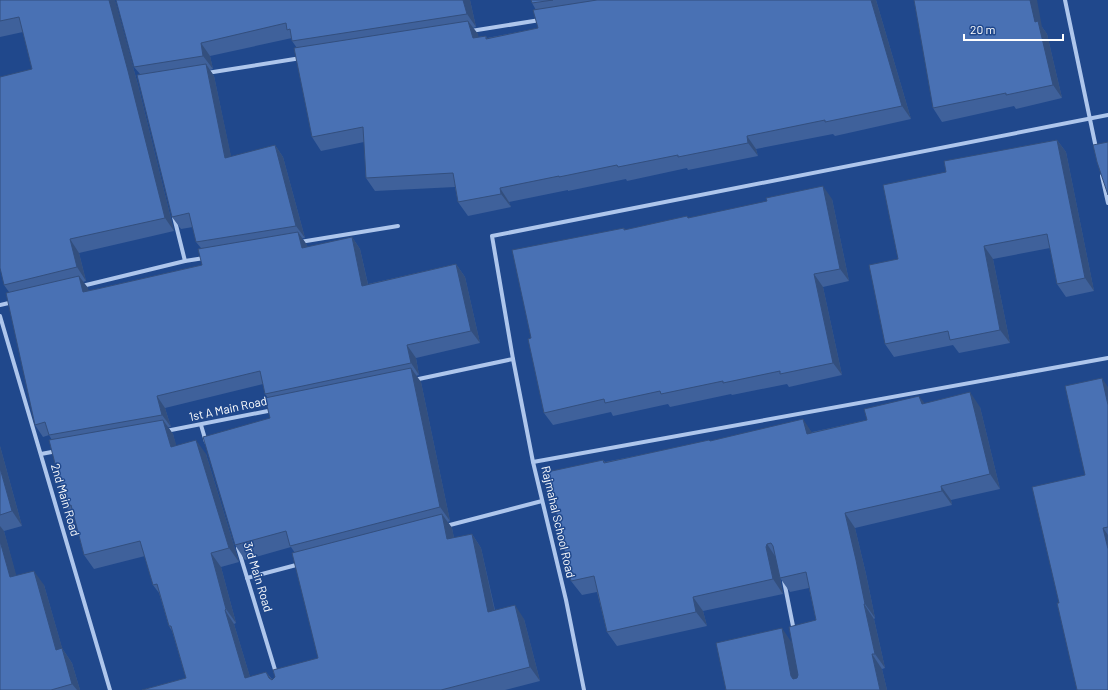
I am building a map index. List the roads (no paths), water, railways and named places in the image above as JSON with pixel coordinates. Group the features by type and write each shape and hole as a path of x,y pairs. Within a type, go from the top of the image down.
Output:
{"street":[{"path":"1065,0 1098,157"},
{"path":"464,32 543,20"},
{"path":"204,74 306,57"},
{"path":"1090,118 1108,115"},
{"name":"Rajmahal School Road","path":"584,690 566,600 533,462 513,359 492,236 1090,118"},
{"path":"1101,172 1108,203"},
{"path":"174,215 185,261"},
{"path":"296,243 398,226"},
{"path":"77,287 185,261 209,257"},
{"path":"0,305 15,301"},
{"name":"2nd Main Road","path":"0,316 110,690"},
{"path":"533,462 1108,358"},
{"path":"411,381 513,359"},
{"name":"1st A Main Road","path":"163,432 279,408"},
{"path":"201,425 207,447"},
{"path":"41,454 64,450"},
{"path":"444,527 542,501"},
{"name":"3rd Main Road","path":"236,542 277,675"},
{"path":"248,578 308,562"},
{"path":"783,576 795,637"}]}
